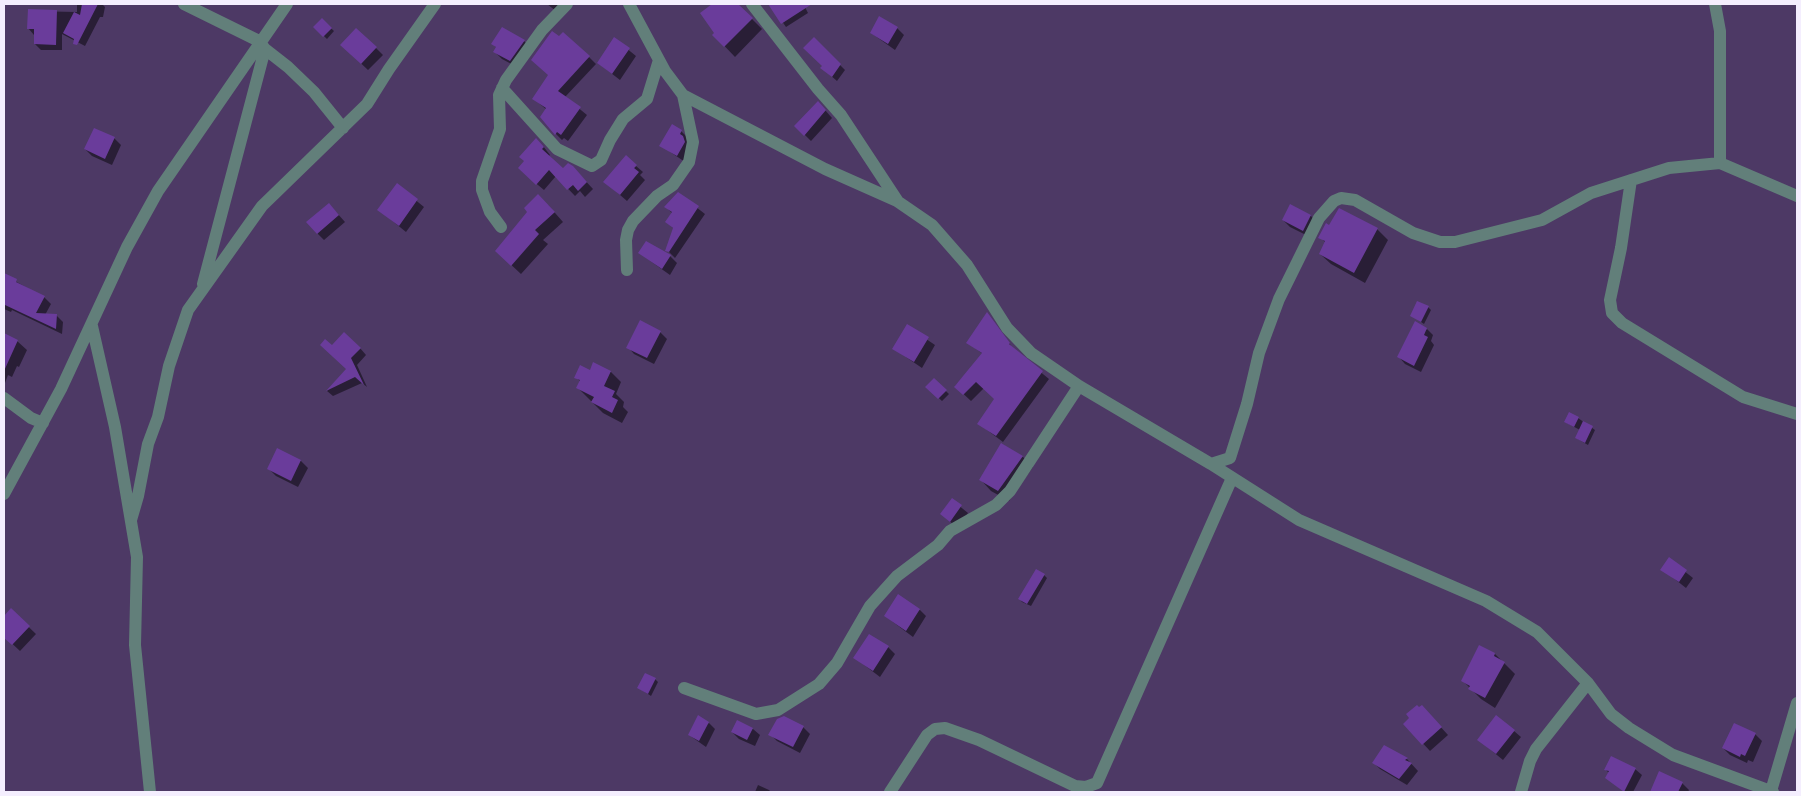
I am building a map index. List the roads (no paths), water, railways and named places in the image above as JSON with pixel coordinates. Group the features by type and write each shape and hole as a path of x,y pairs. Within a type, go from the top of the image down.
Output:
{"street":[{"path":"184,4 262,45 300,78 342,128"},
{"path":"4,494 43,423 92,326 127,247 158,191 262,45 287,4"},
{"path":"131,520 138,496 148,444 158,417 169,366 188,310 262,206 368,104 389,68 435,4"},
{"path":"501,227 490,212 482,190 482,181 500,129 499,96 502,88 542,30 567,4"},
{"path":"627,270 626,240 628,230 633,221 657,196 673,185 689,162 693,142 683,95 660,60 630,4"},
{"path":"752,4 818,89 841,115 898,201"},
{"path":"1715,4 1720,31 1720,163"},
{"path":"202,290 262,45"},
{"path":"502,88 557,150 592,166 601,160 610,140 623,119 647,99 660,60"},
{"path":"683,95 825,169 898,201 932,225 967,265 993,309 1031,353 1079,386 1211,464 1298,520 1486,601 1537,632 1588,683 1611,714 1629,728 1673,755 1772,792 1797,703"},
{"path":"1211,464 1230,458 1247,404 1259,353 1280,299 1319,218 1334,201 1341,198 1355,200 1413,233 1440,242 1455,242 1542,220 1591,193 1669,168 1720,163 1797,196"},
{"path":"1631,180 1610,300 1612,313 1622,323 1743,397 1797,414"},
{"path":"92,326 115,427 137,556 135,645 150,792"},
{"path":"684,688 756,714 778,710 819,684 836,663 853,631 870,606 897,576 938,545 950,531 996,505 1010,491 1079,386"},
{"path":"4,398 31,418 43,423"},
{"path":"890,792 927,735 935,729 945,728 979,740 1075,786 1086,787 1097,783 1232,478"},
{"path":"1521,792 1536,749 1588,683"}]}
